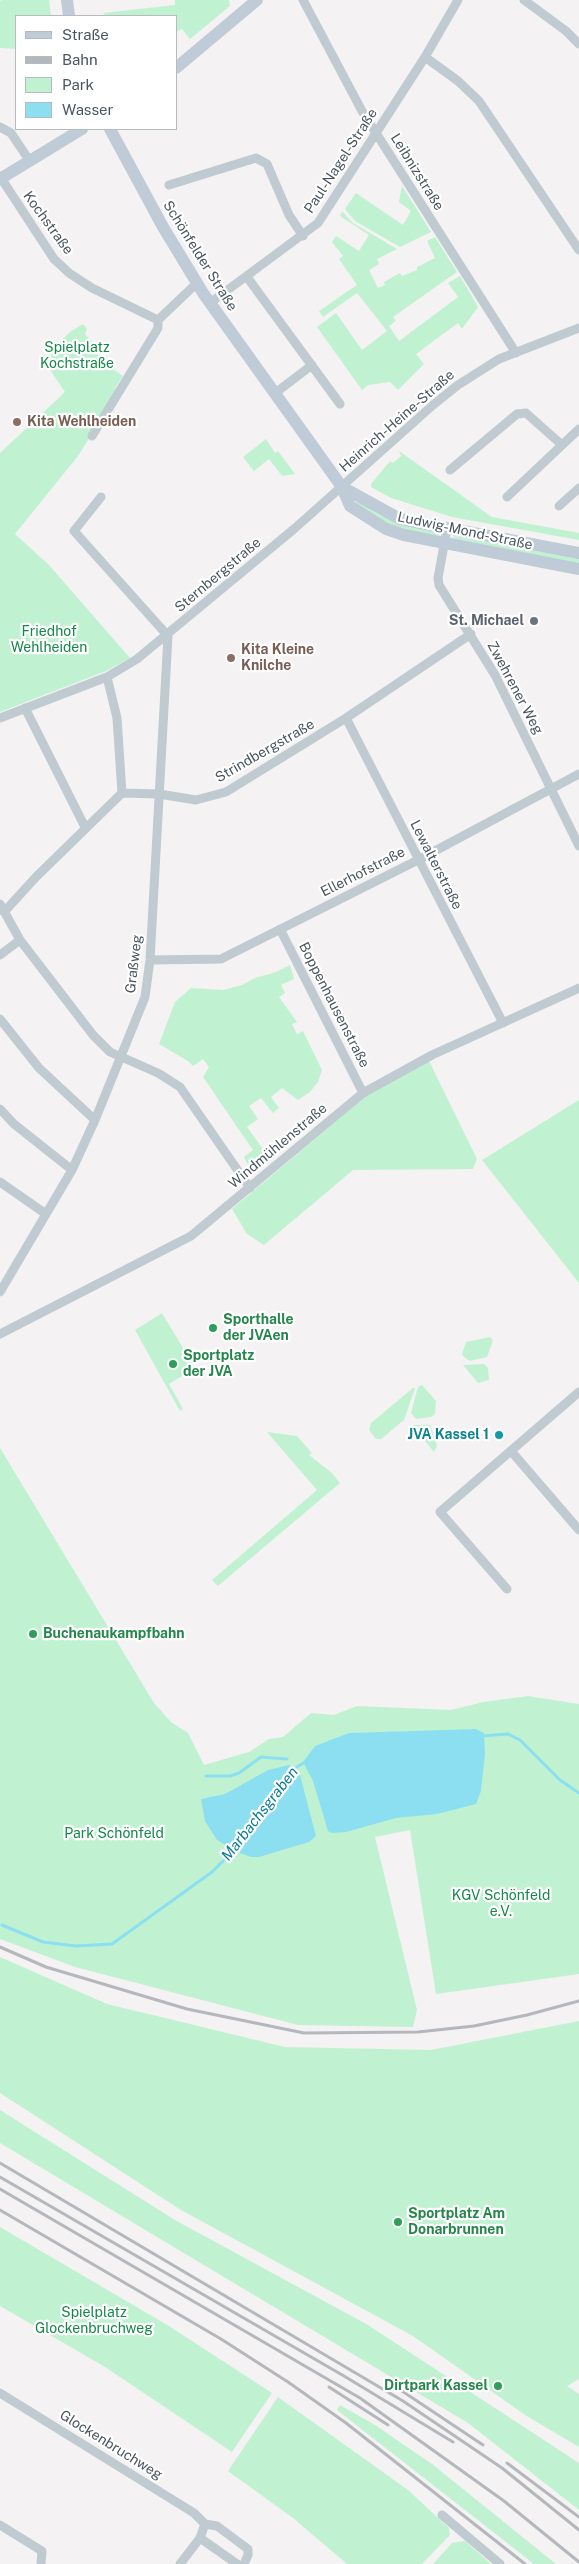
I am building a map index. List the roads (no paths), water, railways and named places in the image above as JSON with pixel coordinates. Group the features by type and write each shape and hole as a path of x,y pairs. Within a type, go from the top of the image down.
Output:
{"main road":[{"path":"67,0 69,15"},
{"path":"178,66 257,0"},
{"path":"0,179 80,130"},
{"name":"Schönfelder Straße","path":"111,130 163,227 197,283 274,394 342,487"},
{"name":"Ludwig-Mond-Straße","path":"342,487 400,519 579,553"},
{"name":"Ludwig-Mond-Straße","path":"342,487 350,506 386,529 444,544 579,569"}],"street":[{"name":"Leibnizstraße","path":"304,0 376,133 516,353"},
{"path":"524,0 566,31 579,44"},
{"name":"Paul-Nagel-Straße","path":"210,303 303,236 318,223 425,57 453,2"},
{"path":"425,57 458,81 479,100 579,250"},
{"path":"0,127 11,133 29,160"},
{"path":"169,186 256,158 267,164 289,215 303,236"},
{"name":"Kochstraße","path":"0,179 38,238 54,259 64,268 92,288 158,320"},
{"name":"Schönfelder Straße","path":"247,277 340,404"},
{"path":"92,436 158,328 158,320 197,283"},
{"name":"Heinrich-Heine-Straße","path":"342,487 433,405 481,368 579,328"},
{"path":"274,394 312,366"},
{"path":"450,470 517,414 526,413 562,445"},
{"path":"507,497 579,429"},
{"name":"Sternbergstraße","path":"0,718 107,677 137,659 168,636 342,487"},
{"path":"559,506 579,488"},
{"path":"101,497 74,531 168,636"},
{"name":"Zwehrener Weg","path":"447,529 438,578 439,585 495,675 579,846"},
{"name":"Strindbergstraße","path":"122,792 159,794 196,800 226,792 346,718 471,634"},
{"name":"Graßweg","path":"0,1292 72,1170 95,1120 145,997 150,960 168,636"},
{"path":"107,677 117,718 122,792 2,908 20,940 93,1035 110,1052 158,1073 180,1087 250,1188"},
{"path":"25,708 85,827"},
{"name":"Lewalterstraße","path":"346,718 503,1023"},
{"name":"Ellerhofstraße","path":"150,960 221,959 418,860 550,787 579,774"},
{"name":"Boppenhausenstraße","path":"280,929 363,1093"},
{"path":"0,955 20,940"},
{"name":"Windmühlenstraße","path":"1,1331 192,1236 363,1093 432,1055 579,988"},
{"path":"0,1019 39,1068 95,1120"},
{"path":"0,1109 14,1124 72,1170"},
{"path":"0,1182 46,1214"},
{"path":"507,1589 440,1512 579,1392"},
{"path":"511,1451 579,1530"},
{"name":"Glockenbruchweg","path":"0,2393 194,2513 205,2524 217,2526 248,2549 248,2555 244,2564"},
{"path":"442,2515 500,2564"},
{"path":"180,2564 200,2538 205,2524"},
{"path":"0,2525 42,2551 41,2564"},
{"path":"200,2538 237,2564"}],"water":[{"path":"476,1729 484,1733 485,1754 481,1791 476,1804 437,1814 396,1818 346,1832 332,1833 328,1831 313,1781 303,1762 315,1746 349,1733"},
{"path":"289,1765 299,1771 316,1836 309,1842 259,1857 251,1857 237,1852 222,1863 228,1850 224,1844 217,1840 205,1821 201,1799 225,1794 268,1770"}],"waterway":[{"path":"482,1736 508,1734 520,1740 560,1780 579,1793"},
{"path":"206,1776 230,1776 239,1773 261,1757 287,1759"},
{"name":"Marbachsgraben","path":"292,1770 305,1762"},
{"name":"Marbachsgraben","path":"2,1925 43,1942 76,1946 112,1944 212,1872 223,1861"}],"railway":[{"path":"0,1947 46,1967 187,2009 304,2033 418,2032 474,2026 527,2015 579,2001"},
{"path":"0,2163 403,2401 502,2468 579,2530"},
{"path":"0,2177 344,2376 453,2442"},
{"path":"0,2189 360,2398 504,2501 579,2562"},
{"path":"0,2210 221,2339 288,2382 346,2423 525,2564"},
{"path":"329,2387 388,2425"},
{"path":"402,2391 483,2445"},
{"path":"507,2463 579,2517"}],"place":[{"name":"Kita Wehlheiden","path":"17,422"},
{"name":"St. Michael","path":"534,621"},
{"name":"Kita Kleine Knilche","path":"231,658"},
{"name":"Sporthalle der JVAen","path":"213,1328"},
{"name":"Sportplatz der JVA","path":"173,1364"},
{"name":"JVA Kassel 1","path":"499,1435"},
{"name":"Buchenaukampfbahn","path":"33,1634"},
{"name":"Sportplatz Am Donarbrunnen","path":"398,2222"},
{"name":"Dirtpark Kassel","path":"498,2386"}],"park label":[{"name":"Spielplatz Kochstraße","path":"77,356"},
{"name":"Friedhof Wehlheiden","path":"49,640"},
{"name":"Park Schönfeld","path":"114,1834"},
{"name":"KGV Schönfeld e.V.","path":"501,1904"},
{"name":"Spielplatz Glockenbruchweg","path":"94,2322"}]}
